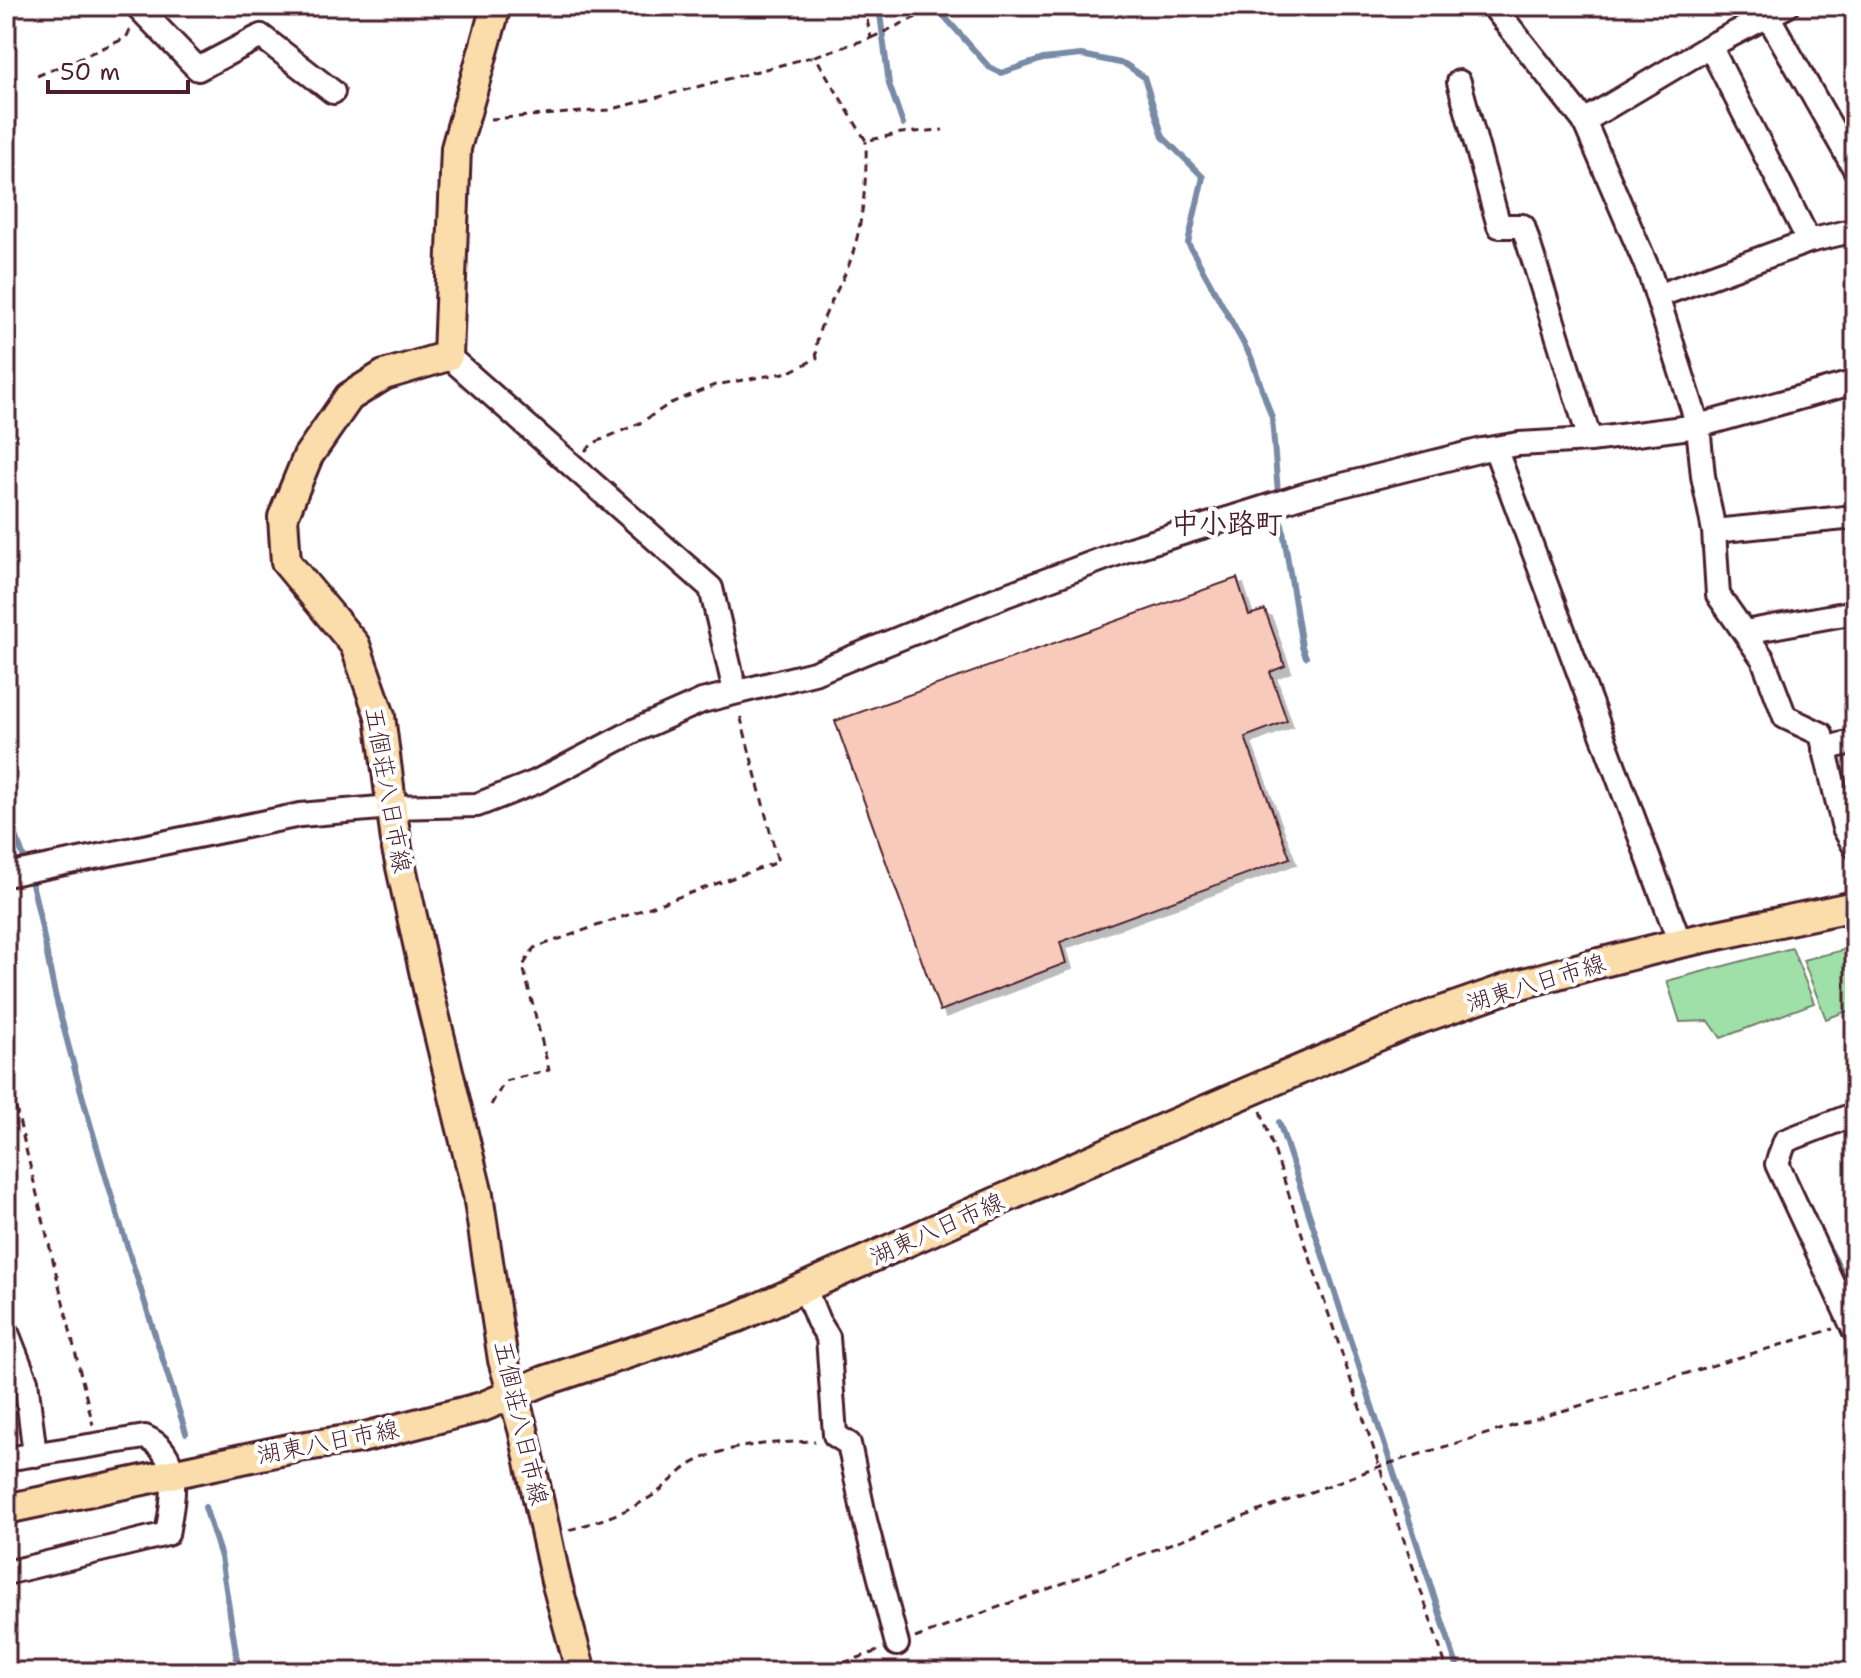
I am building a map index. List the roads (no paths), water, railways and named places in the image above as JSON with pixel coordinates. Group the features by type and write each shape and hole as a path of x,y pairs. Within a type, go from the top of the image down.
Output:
{"main road":[{"path":"448,356 456,148 496,6"},
{"name":"五個荘八日市線","path":"448,356 384,375 349,397 308,456 283,517 286,562 355,645 380,716 397,849 478,1195 503,1360 581,1672"},
{"name":"湖東八日市線","path":"6,1509 299,1447 361,1438 482,1407 738,1317 1411,1022 1517,985 1680,943 1855,906"}],"street":[{"path":"1493,6 1584,121 1650,274 1698,426 1703,476 1714,531 1718,595 1763,659 1785,717 1821,734 1824,749 1846,800 1844,828 1855,847"},
{"path":"138,8 198,69 261,36 333,92"},
{"path":"1584,121 1710,46 1778,11 1855,169"},
{"path":"1710,46 1809,241"},
{"path":"1459,82 1499,226 1523,226 1590,440"},
{"path":"1657,296 1809,241 1855,230"},
{"path":"448,356 711,588 736,699"},
{"path":"6,875 300,815 391,807 477,805 504,797 670,714 736,699 814,673 1127,550 1307,494 1495,448 1698,426 1855,382"},
{"path":"1495,448 1680,943"},
{"path":"1714,531 1855,517"},
{"path":"1745,632 1855,612"},
{"path":"1824,749 1855,741"},
{"path":"1853,1328 1777,1164 1785,1141 1855,1114"},
{"path":"805,1289 828,1337 835,1435 847,1440 897,1644"},
{"path":"6,1330 26,1381 35,1455"},
{"path":"6,1459 145,1437 156,1442 174,1475 167,1534 6,1573"}],"waterway":[{"path":"879,6 889,84 903,124"},
{"path":"927,6 944,16 989,67 1001,73 1043,59 1081,55 1125,64 1144,77 1163,137 1203,177 1188,243 1251,357 1272,418 1278,493"},
{"path":"1282,524 1306,657"},
{"path":"6,818 32,883 56,998 86,1108 186,1433"},
{"path":"1279,1122 1459,1672"},
{"path":"1818,1228 1855,1296"},
{"path":"205,1507 221,1557 239,1672"}],"district":[{"name":"中小路町","path":"1227,523"}]}
